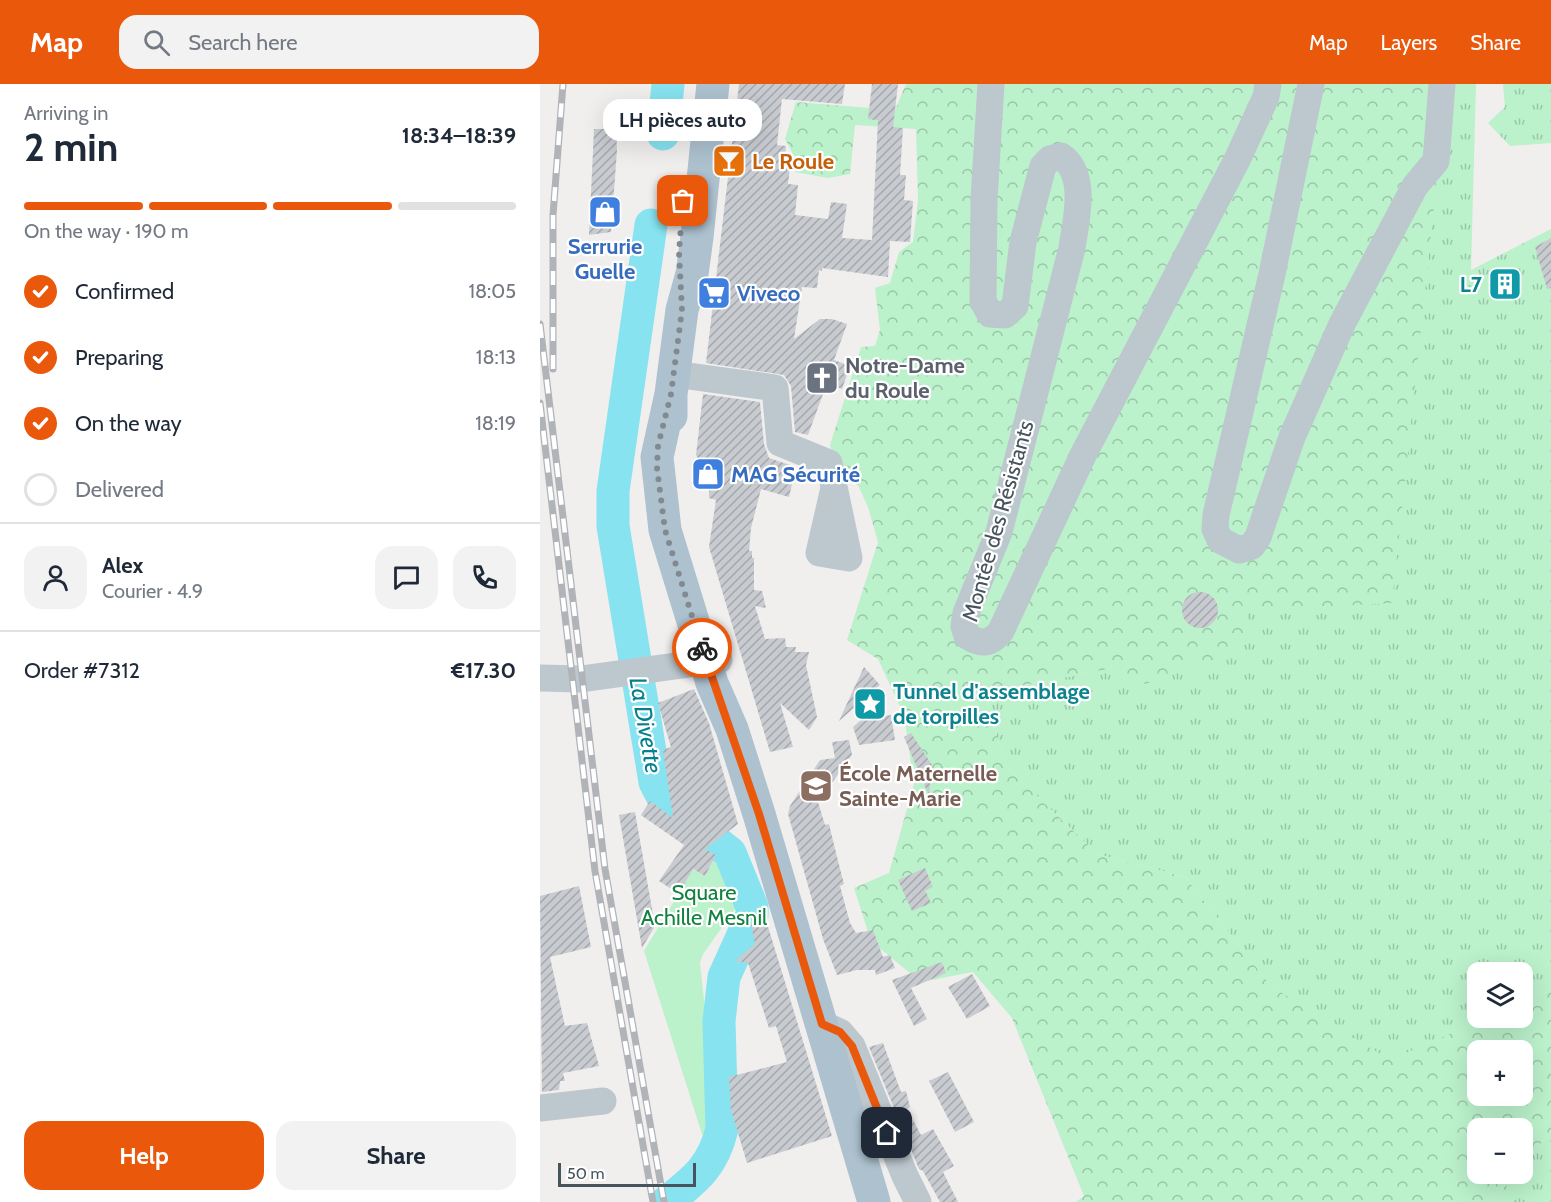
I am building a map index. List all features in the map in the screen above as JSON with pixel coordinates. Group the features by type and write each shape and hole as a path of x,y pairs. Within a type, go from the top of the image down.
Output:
{"main road":[{"path":"682,310 679,252 697,84"},
{"path":"713,84 696,246 682,310 673,384 658,446 661,502 675,568 712,661 874,1202"}],"street":[{"name":"Montée des Résistants","path":"991,84 984,199 983,301 990,314 1005,315 1015,306 1023,242 1043,166 1050,159 1061,156 1070,162 1075,170 1078,203 1072,248 999,532 966,613 964,626 967,636 976,642 994,640 1001,631 1083,454 1237,160 1266,97 1268,84"},
{"path":"1311,84 1272,274 1216,515 1215,529 1220,540 1239,550 1252,546 1258,537 1292,437 1342,324 1416,186 1436,161 1442,84"},
{"path":"673,384 775,388 780,443 829,463 834,488"},
{"path":"540,678 581,679 712,661"},
{"path":"822,1024 840,1032 852,1046 905,1176 918,1202"},
{"path":"540,1108 603,1101"}],"green space":[{"path":"906,84 1447,84 1392,603 1248,611 1242,651 1145,684 1113,668 984,693 1006,766 1097,854 1185,877 1271,986 1390,1060 1467,1027 1533,1028 1533,998 1551,990 1551,1131 1533,1153 1533,1118 1467,1118 1467,1184 1507,1184 1492,1202 1076,1202 1084,1196 1012,1018 973,972 921,982 871,941 854,888 889,873 914,784 904,715 878,659 847,640 878,542 868,507 858,485 839,475 830,445 861,347 875,346 880,330 875,288 890,283 899,252 913,242 918,200 916,129 855,125 850,174 828,178 795,172 796,160 785,139 796,102 895,110"},
{"path":"1455,84 1476,84 1471,270 1551,229 1551,990 1533,998 1533,962 1467,962 1467,1027 1390,1061 1271,986 1185,877 1097,854 1006,766 984,693 1113,668 1443,142"},
{"path":"1503,84 1551,84 1551,143 1510,146 1488,123 1505,107"},
{"name":"Square Achille Mesnil","path":"713,861 731,882 735,895 735,909 703,954 700,963 717,1123 710,1149 702,1134 644,951 688,878 690,868 705,876"},
{"path":"1551,1131 1551,1202 1492,1202 1507,1184 1533,1184 1533,1153"}],"building":[{"path":"739,84 845,84 842,104 782,99 777,145 786,146 785,158 791,159 788,184 798,185 795,215 828,219 831,202 847,204 842,238 872,240 878,120 868,119 872,84 898,84 893,127 903,128 900,175 906,175 904,200 913,201 910,242 890,241 888,277 822,268 822,271 819,270 817,288 802,287 794,339 820,319 832,319 847,324 834,360 850,366 842,389 827,383 808,435 795,432 791,386 784,375 706,363"},
{"path":"594,129 616,129 617,150 611,232 589,235"},
{"path":"1551,238 1551,288 1547,289 1535,247"},
{"path":"703,394 760,402 764,444 769,458 796,467 789,497 761,489 751,528 749,551 752,551 752,558 754,558 754,590 762,591 766,608 755,606 765,639 785,638 786,647 796,647 795,652 809,652 806,665 817,717 809,730 780,703 793,747 770,752 709,547 716,500 709,498 709,477 696,455"},
{"path":"1200,592 1213,597 1218,610 1213,623 1200,628 1187,623 1182,610 1187,597"},
{"path":"864,667 880,685 839,721 855,686"},
{"path":"694,689 709,723 738,824 705,849 716,855 705,876 693,869 679,894 659,881 684,845 641,815 650,801 673,818 663,750 671,747 658,703"},
{"path":"891,715 895,740 859,745 853,727 862,719"},
{"path":"911,733 932,765 929,796 904,737"},
{"path":"849,740 852,755 818,802 825,825 829,824 844,884 840,886 850,923 856,933 873,930 883,957 890,955 895,968 876,975 875,970 857,970 837,975 823,939 788,814 790,806 820,760 835,758 832,742"},
{"path":"635,812 655,926 642,948 619,815"},
{"path":"925,868 933,887 925,890 931,903 912,911 898,880"},
{"path":"579,886 591,947 550,957 565,1026 587,1023 599,1066 563,1073 565,1081 560,1081 559,1090 542,1092 540,896"},
{"path":"766,920 832,1136 747,1163 731,1110 729,1077 787,1062 776,1026 769,1028 748,963 735,961 755,944 751,924"},
{"path":"942,962 946,973 911,988 927,1019 914,1026 892,980"},
{"path":"972,974 990,1006 967,1019 948,987"},
{"path":"883,1043 901,1092 906,1091 910,1107 907,1109 921,1135 933,1129 954,1166 943,1172 958,1202 940,1202 923,1171 919,1169 869,1047"},
{"path":"948,1072 974,1122 955,1132 929,1081"}],"waterway":[{"name":"La Divette","path":"663,134 668,84"},
{"name":"La Divette","path":"651,225 613,491 613,526 655,782 666,803 730,853 752,907 752,915 724,977 719,1021 722,1129 714,1153 702,1171 667,1202"}],"railway":[{"path":"553,369 553,215 563,84"},
{"path":"540,324 605,869 664,1202"},
{"path":"540,403 595,871 653,1202"}],"way so far":[{"path":"683,201 679,252 682,310 671,394 658,446 657,468 665,530 675,568 702,648"}],"place":[{"name":"Le Roule","path":"729,161"},
{"name":"LH pièces auto","path":"683,201"},
{"name":"Serrurie Guelle","path":"605,212"},
{"name":"L7","path":"1505,284"},
{"name":"Viveco","path":"714,293"},
{"name":"Notre-Dame du Roule","path":"822,378"},
{"name":"MAG Sécurité","path":"708,474"},
{"name":"Tunnel d'assemblage de torpilles","path":"870,704"},
{"name":"École Maternelle Sainte-Marie","path":"816,786"}],"route":[{"path":"702,648 712,683 732,729 822,1024 840,1032 852,1046 887,1133"}]}
